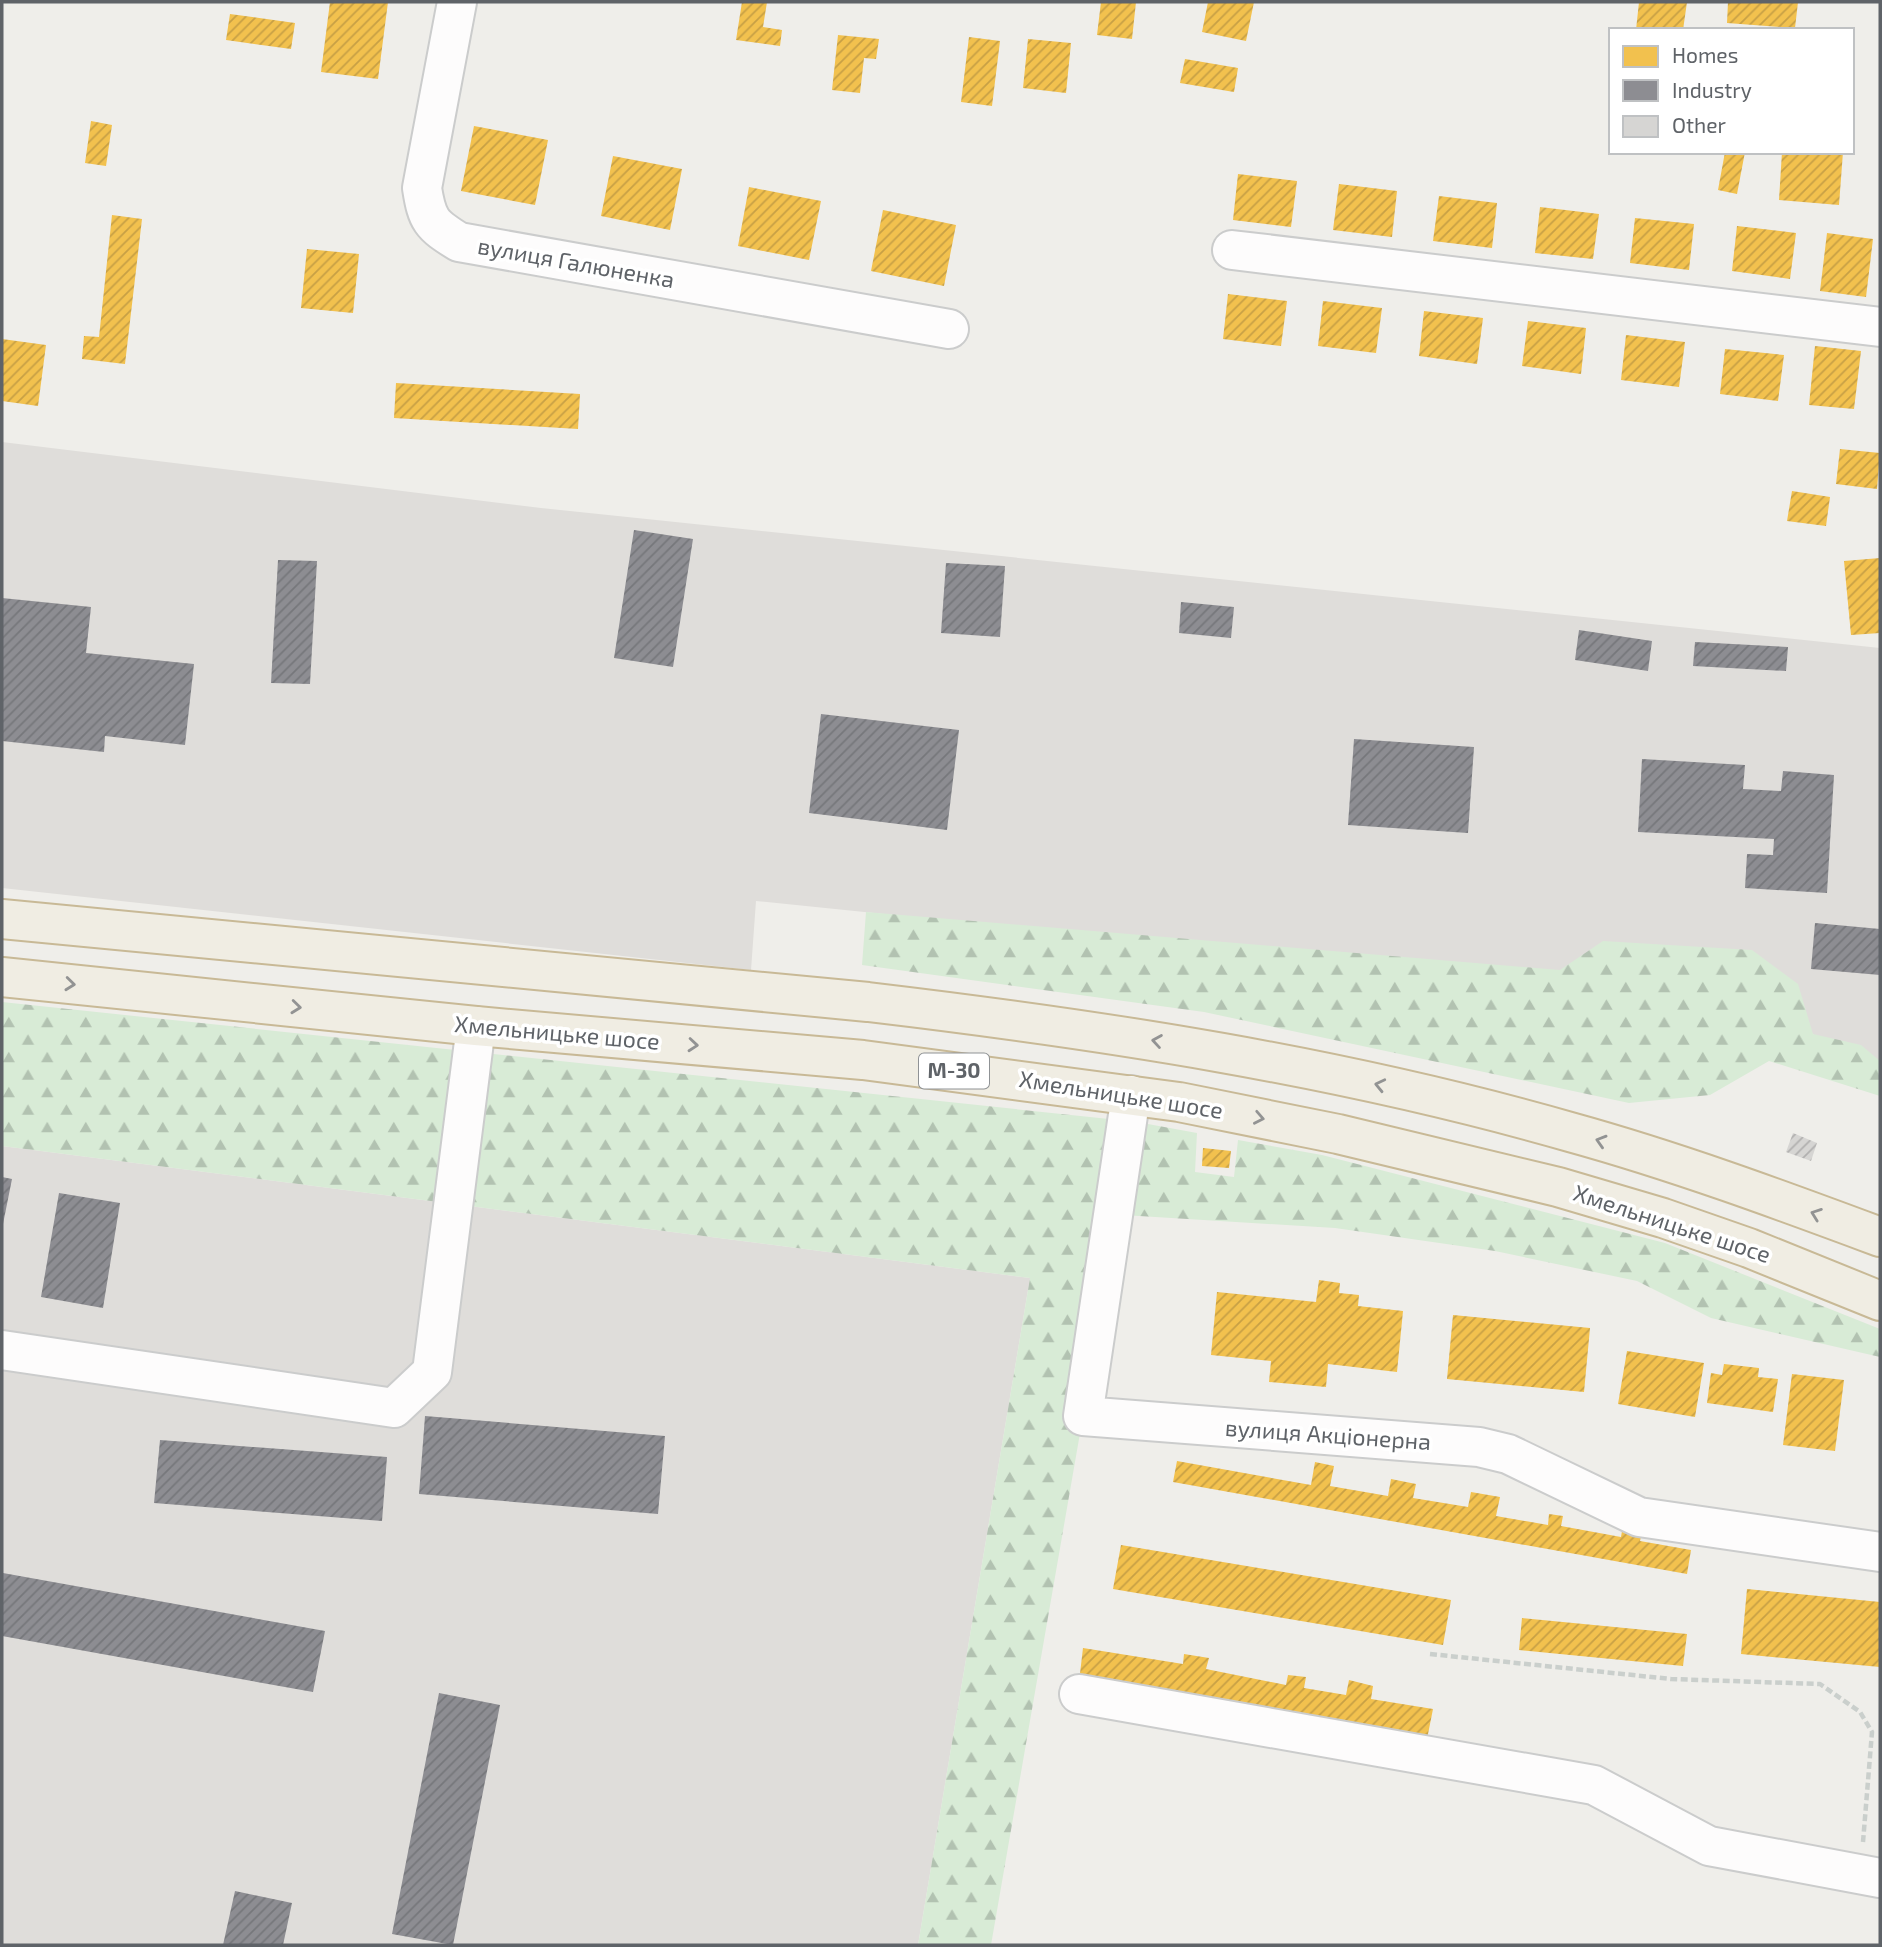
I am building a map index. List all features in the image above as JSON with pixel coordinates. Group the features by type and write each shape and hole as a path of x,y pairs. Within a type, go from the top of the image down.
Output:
{"highway":[{"path":"2,919 867,1002 1005,1018 1189,1046 1350,1078 1569,1131 1683,1167 1880,1237"},
{"name":"Хмельницьке шосе","path":"2,977 476,1026 863,1060 1131,1095 1338,1134 1558,1187 1663,1218 1749,1248 1880,1301"}],"street":[{"name":"вулиця Галюненка","path":"457,2 422,188 425,208 435,228 459,242 949,329"},
{"path":"1232,250 1880,327"},
{"path":"2,1350 394,1408 432,1372 476,1026"},
{"name":"вулиця Акціонерна","path":"1131,1095 1083,1416 1479,1447 1508,1454 1639,1517 1880,1552"},
{"path":"1079,1694 1594,1785 1709,1846 1870,1877"}],"path":[{"path":"1430,1654 1671,1679 1821,1684 1860,1712 1872,1732 1870,1877"}],"shaded area":[{"path":"2,442 541,508 1880,648 1880,1088 1777,1005 756,901 751,970 2,888"},
{"path":"2,1146 1030,1278 918,1945 2,1945"}],"green space":[{"path":"866,912 1560,970 1603,941 1752,950 1798,984 1813,1034 1861,1045 1880,1061 1880,1096 1769,1061 1710,1095 1629,1103 1204,1012 862,965"},
{"path":"2,1002 1128,1121 1083,1416 991,1945 918,1945 1030,1278 2,1146"},
{"path":"1137,1122 1197,1133 1195,1172 1234,1177 1238,1140 1322,1155 1665,1243 1880,1329 1880,1357 1711,1318 1637,1281 1495,1251 1335,1228 1123,1215"}],"building: Homes":[{"path":"330,2 388,2 378,79 321,72"},
{"path":"742,2 767,2 763,27 782,30 780,46 736,40"},
{"path":"1101,2 1136,2 1132,39 1097,35"},
{"path":"1208,2 1254,2 1246,41 1202,32"},
{"path":"1639,2 1687,2 1683,28 1636,28"},
{"path":"1728,2 1798,2 1795,28 1727,23"},
{"path":"230,14 295,23 291,49 226,40"},
{"path":"838,35 879,39 876,59 864,58 860,93 832,90"},
{"path":"969,37 1000,41 992,106 961,102"},
{"path":"1028,39 1071,43 1066,93 1023,88"},
{"path":"1185,59 1238,68 1234,92 1180,83"},
{"path":"91,121 112,125 106,166 85,163"},
{"path":"474,126 548,140 535,205 461,191"},
{"path":"1725,154 1745,154 1737,194 1718,190"},
{"path":"1782,154 1843,154 1839,205 1779,200"},
{"path":"613,156 682,169 670,230 601,216"},
{"path":"1238,174 1297,181 1291,227 1233,220"},
{"path":"1339,184 1397,191 1392,237 1333,230"},
{"path":"749,187 821,201 809,260 738,246"},
{"path":"1439,196 1497,203 1492,248 1433,241"},
{"path":"1540,207 1599,214 1593,259 1535,253"},
{"path":"883,210 956,225 944,286 871,271"},
{"path":"112,215 142,219 125,364 82,359 84,336 99,337"},
{"path":"1635,218 1694,224 1689,270 1630,263"},
{"path":"1737,226 1796,233 1790,279 1732,271"},
{"path":"1827,233 1873,239 1866,297 1820,291"},
{"path":"307,249 359,254 353,313 301,308"},
{"path":"1228,294 1287,301 1281,346 1223,339"},
{"path":"1323,301 1382,308 1376,353 1318,346"},
{"path":"1424,311 1483,318 1477,364 1419,356"},
{"path":"1528,321 1586,328 1581,374 1522,366"},
{"path":"1626,335 1685,342 1679,387 1621,380"},
{"path":"2,339 46,345 38,406 2,401"},
{"path":"1815,346 1861,351 1854,409 1809,405"},
{"path":"1725,349 1784,355 1778,401 1720,394"},
{"path":"396,383 580,394 578,429 394,418"},
{"path":"1840,449 1880,453 1877,489 1836,484"},
{"path":"1792,491 1830,497 1826,526 1787,521"},
{"path":"1880,558 1880,633 1851,635 1844,561"},
{"path":"1203,1148 1231,1151 1229,1168 1202,1166"},
{"path":"1319,1280 1340,1283 1339,1293 1359,1295 1358,1306 1403,1311 1397,1372 1328,1364 1326,1387 1269,1382 1271,1361 1211,1355 1217,1292 1316,1302"},
{"path":"1453,1315 1590,1328 1584,1392 1447,1379"},
{"path":"1627,1351 1704,1363 1695,1417 1618,1404"},
{"path":"1724,1364 1759,1368 1758,1377 1778,1379 1773,1412 1707,1403 1711,1373 1722,1375"},
{"path":"1792,1374 1844,1380 1835,1451 1783,1445"},
{"path":"1177,1461 1311,1485 1315,1462 1334,1466 1330,1486 1388,1496 1391,1479 1416,1484 1413,1498 1468,1507 1471,1492 1500,1497 1496,1516 1548,1525 1549,1514 1563,1516 1561,1526 1621,1537 1623,1525 1643,1528 1640,1541 1691,1550 1687,1574 1173,1482"},
{"path":"1121,1545 1451,1600 1443,1645 1113,1589"},
{"path":"1747,1589 1880,1602 1880,1667 1741,1654"},
{"path":"1522,1618 1687,1634 1683,1666 1519,1650"},
{"path":"1083,1648 1183,1664 1184,1654 1209,1658 1206,1669 1286,1685 1288,1675 1306,1677 1304,1688 1346,1695 1349,1680 1373,1686 1371,1699 1433,1709 1427,1739 1079,1682"}],"building: Industry":[{"path":"634,530 693,539 673,667 614,658"},
{"path":"278,560 317,561 310,684 271,683"},
{"path":"946,563 1005,566 1000,637 941,633"},
{"path":"2,598 91,607 86,653 194,664 185,745 105,736 104,752 2,741"},
{"path":"1181,602 1234,607 1231,638 1179,633"},
{"path":"1579,630 1652,641 1648,671 1575,660"},
{"path":"1695,642 1788,647 1786,671 1693,666"},
{"path":"821,714 959,730 947,830 809,813"},
{"path":"1354,739 1474,747 1468,833 1348,825"},
{"path":"1642,759 1745,765 1743,789 1781,791 1783,771 1834,775 1827,893 1745,888 1747,854 1773,855 1774,839 1638,832"},
{"path":"1815,923 1880,929 1880,975 1811,969"},
{"path":"2,1177 12,1179 3,1224 2,1224"},
{"path":"59,1193 120,1203 103,1308 41,1297"},
{"path":"425,1416 665,1436 658,1514 419,1494"},
{"path":"160,1440 387,1457 382,1521 154,1503"},
{"path":"3,1573 325,1631 313,1692 2,1636"},
{"path":"439,1693 500,1705 453,1945 392,1934"},
{"path":"235,1891 292,1903 283,1945 223,1945"}],"building: Other":[{"path":"1793,1133 1817,1143 1811,1161 1786,1152"}]}
